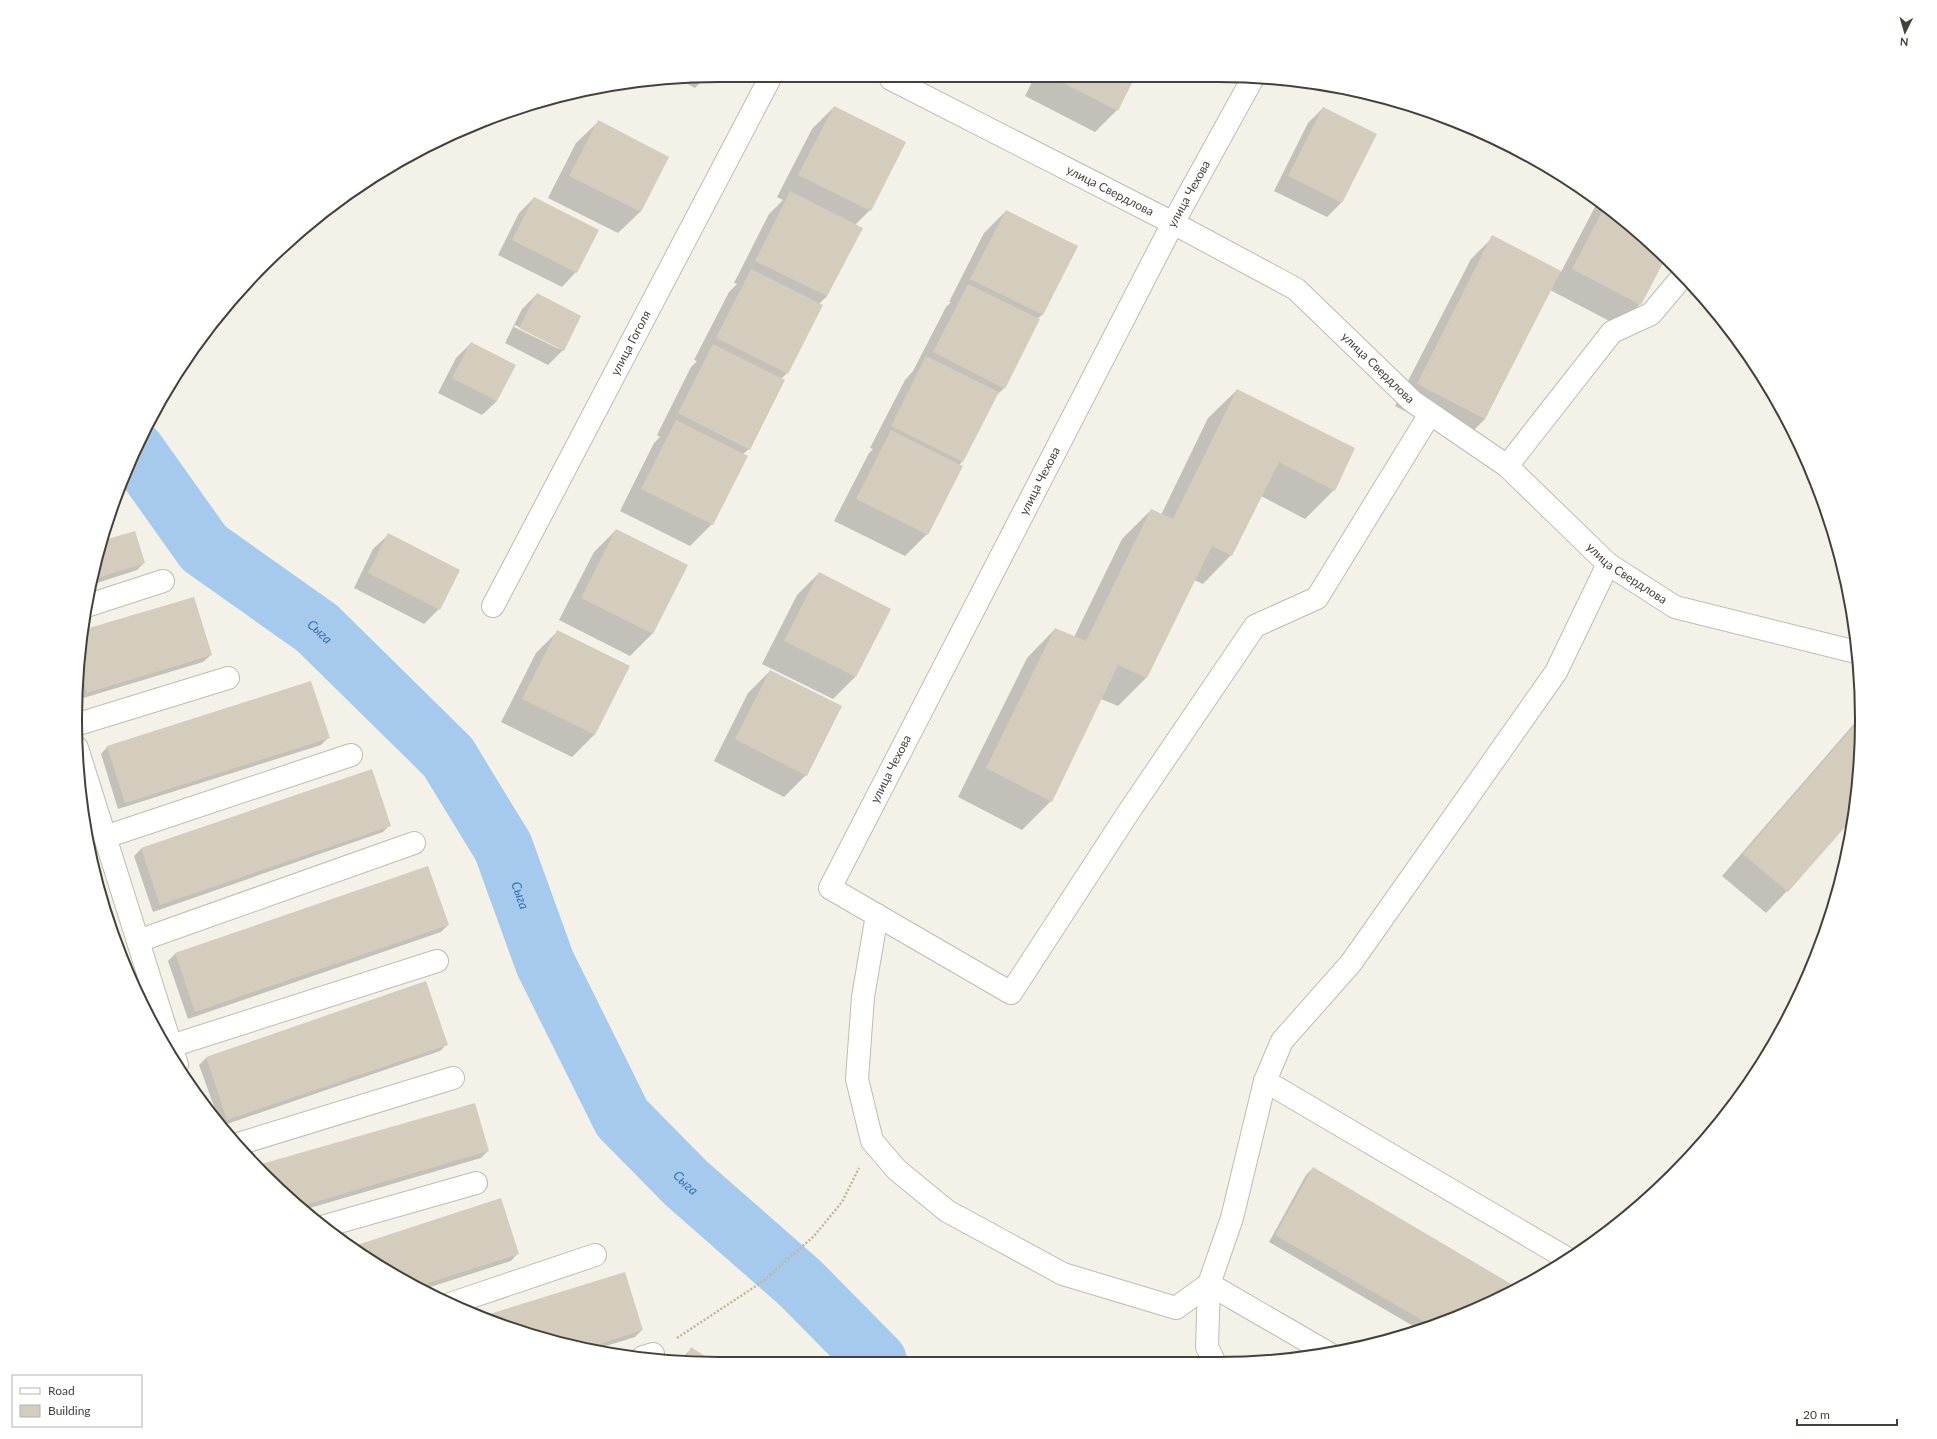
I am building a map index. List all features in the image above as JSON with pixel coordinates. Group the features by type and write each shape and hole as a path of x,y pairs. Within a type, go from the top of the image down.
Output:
{"street":[{"name":"улица Гоголя","path":"493,606 768,82"},
{"name":"улица Свердлова","path":"897,82 1173,223 1296,289 1412,401 1507,466 1608,564 1675,607 1851,651"},
{"name":"улица Чехова","path":"877,915 830,888 1173,223 1250,83"},
{"path":"1507,466 1612,332 1651,314 1679,280"},
{"path":"1209,1284 1176,1308 1063,1274 947,1211 897,1170 872,1141 857,1079 863,997 877,915 1011,993 1128,813 1255,626 1317,598 1430,414"},
{"path":"1212,1357 1207,1347 1209,1284 1232,1218 1265,1082 1282,1041 1351,962 1556,672 1608,564"},
{"path":"92,604 163,581"},
{"path":"82,722 228,678"},
{"path":"105,837 352,755"},
{"path":"84,770 170,1043"},
{"path":"138,941 414,843"},
{"path":"177,1055 437,961"},
{"path":"243,1143 453,1078"},
{"path":"1265,1082 1563,1256"},
{"path":"330,1224 476,1183"},
{"path":"460,1301 595,1255"},
{"path":"1209,1284 1321,1349"}],"path":[{"path":"652,1354 762,1282 814,1236 842,1202 872,1141"}],"building":[{"path":"1061,82 1132,82 1118,111"},
{"path":"834,106 906,142 871,211 798,175"},
{"path":"1323,107 1377,134 1342,203 1288,176"},
{"path":"598,120 669,157 641,212 569,176"},
{"path":"790,191 863,228 827,296 755,261"},
{"path":"534,197 599,230 577,273 512,240"},
{"path":"1006,210 1078,246 1043,315 970,279"},
{"path":"1602,211 1638,240 1663,264 1641,305 1572,269"},
{"path":"1492,235 1561,271 1485,419 1417,384"},
{"path":"751,269 823,305 788,374 716,338"},
{"path":"968,284 1040,319 1005,389 933,352"},
{"path":"537,293 581,316 564,351 519,328"},
{"path":"471,342 516,365 497,401 452,378"},
{"path":"713,344 785,380 750,450 678,413"},
{"path":"926,356 999,392 963,462 891,426"},
{"path":"1237,389 1355,448 1335,491 1279,462 1232,556 1212,546 1147,678 1118,665 1052,802 986,768 1055,628 1086,641 1151,509 1173,519"},
{"path":"676,420 748,456 713,525 641,489"},
{"path":"891,430 963,466 928,535 856,499"},
{"path":"616,529 688,565 653,634 581,598"},
{"path":"135,531 145,563 98,578 109,539"},
{"path":"388,533 460,570 440,610 368,573"},
{"path":"819,572 891,609 856,677 784,641"},
{"path":"194,597 212,655 87,693 83,678 88,628"},
{"path":"557,630 630,666 595,735 522,699"},
{"path":"770,670 842,706 807,776 735,739"},
{"path":"311,681 330,738 125,803 107,746"},
{"path":"1855,725 1854,761 1846,826 1788,892 1743,854"},
{"path":"372,769 391,826 160,905 141,848"},
{"path":"428,866 449,925 195,1012 175,953"},
{"path":"426,981 448,1045 227,1120 206,1057"},
{"path":"475,1103 489,1151 306,1205 263,1164"},
{"path":"1313,1167 1512,1284 1461,1308 1425,1322 1275,1235"},
{"path":"501,1198 519,1254 425,1284 401,1272 358,1245"},
{"path":"625,1272 643,1330 596,1345 555,1335 515,1323 491,1314"},
{"path":"691,1347 706,1357 686,1356"}],"waterway":[{"name":"Сыга","path":"139,457 204,548 317,628 448,757 503,847 545,963 622,1118 686,1183 800,1283 873,1357"}]}
